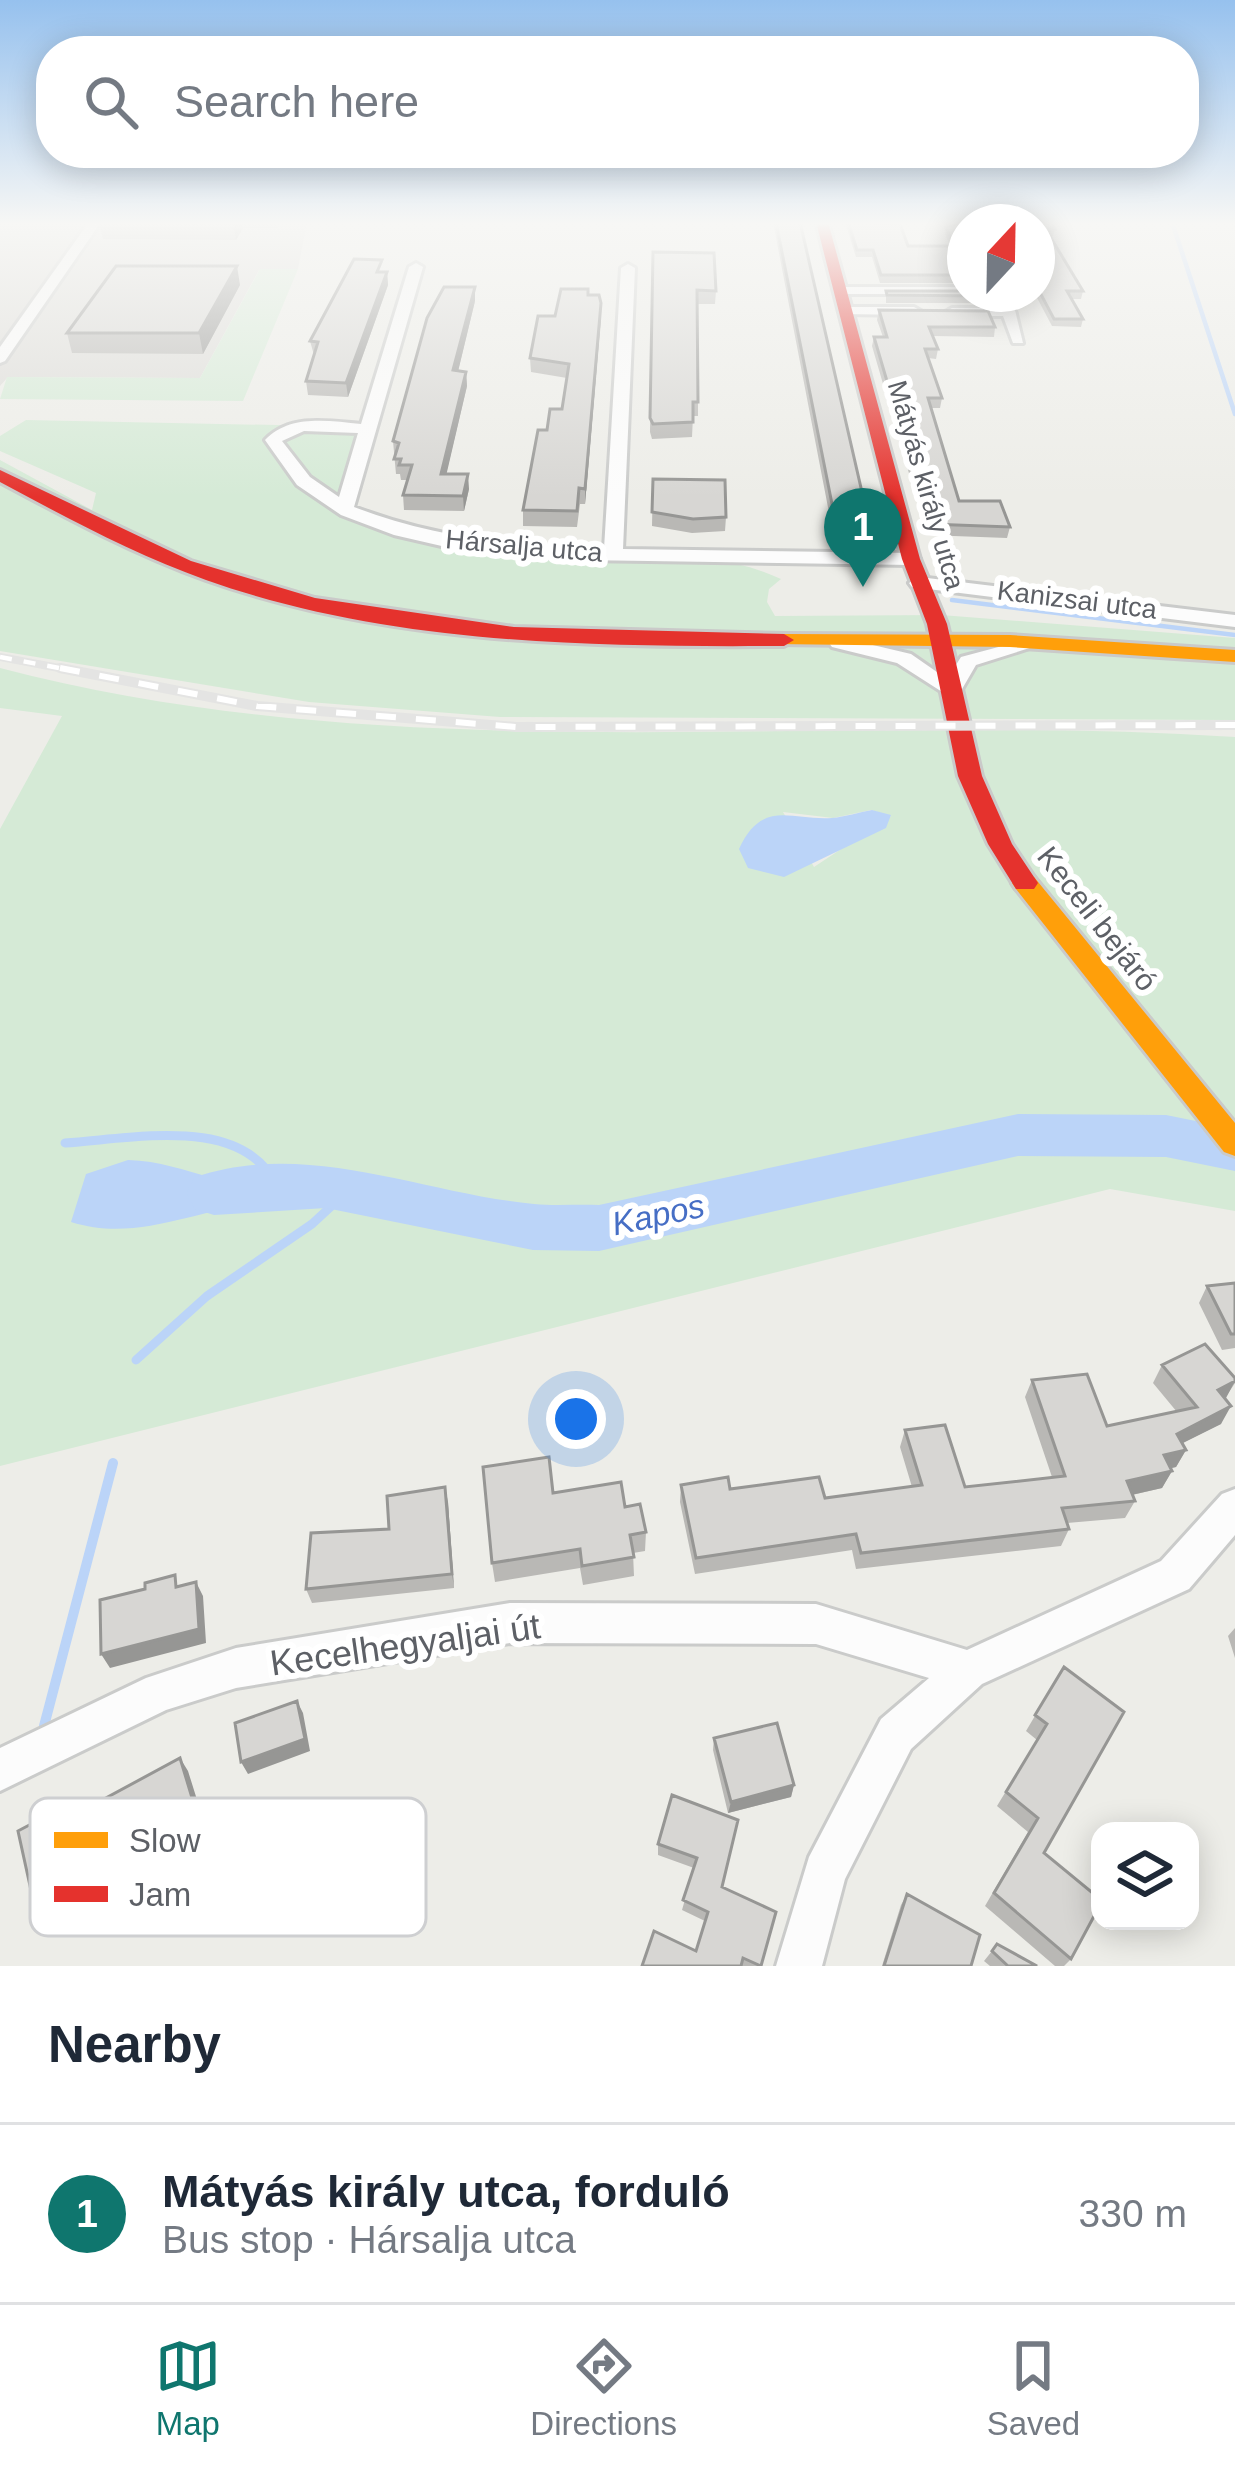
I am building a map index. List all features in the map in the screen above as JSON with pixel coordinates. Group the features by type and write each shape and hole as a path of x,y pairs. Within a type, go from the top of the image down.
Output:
{"main road":[{"name":"Mátyás király utca","path":"847,314 915,571 939,632"},
{"path":"0,475 155,554 250,587 369,615 576,639 822,640 939,632 1235,656"},
{"path":"482,630 939,632 1235,643"},
{"name":"Keceli bejáró","path":"939,632 970,776 1000,844 1037,902 1235,1144"}],"street":[{"path":"0,358 31,314"},
{"path":"344,509 402,314"},
{"path":"614,554 626,314"},
{"path":"1007,314 1018,340"},
{"name":"Hársalja utca","path":"369,429 301,427 286,429 273,440 284,464 311,490 344,509 461,544 915,571"},
{"name":"Kanizsai utca","path":"915,571 1235,621"},
{"path":"822,640 904,658 950,691 968,661 986,652 1042,643"},
{"path":"799,1966 825,1873 896,1734 968,1670 1175,1575 1235,1507"},
{"name":"Kecelhegyaljai út","path":"0,1770 160,1692 236,1668 510,1623 816,1624 968,1670"}],"shaded area":[{"path":"0,314 235,314 200,378 8,377 0,386"}],"green space":[{"path":"235,314 279,314 243,401 0,399 7,377 200,378"},
{"path":"26,420 374,427 347,519 473,552 686,557 751,568 781,579 769,589 767,602 775,616 941,615 1235,638 1235,720 500,717 309,702 0,651 0,460 92,510 96,493 0,451 0,436"},
{"path":"0,668 153,700 306,720 461,729 1080,731 1235,737 1235,1211 1110,1189 0,1466 0,829 62,716 0,708","holes":["871,810 891,816 814,867 783,812 833,818"]}],"water":[{"path":"872,810 891,815 886,828 784,877 748,868 739,849 748,833 768,818 832,818"},
{"path":"128,1160 221,1180 263,1181 278,1188 273,1201 147,1226 97,1228 71,1222 86,1174"}],"building":[{"path":"81,314 210,314 199,333 67,333"},
{"path":"325,314 372,314 346,383 306,381 318,342 310,341"},
{"path":"429,314 468,314 453,370 466,372 441,474 468,474 463,496 403,495 412,465 399,465 401,459 394,459 399,443 393,441"},
{"path":"600,314 585,489 579,488 577,511 523,510 538,430 547,430 550,409 562,409 569,364 530,358 538,316"},
{"path":"652,314 697,314 698,402 693,402 693,422 653,424"},
{"path":"794,314 821,314 867,514 833,509"},
{"path":"880,314 989,314 995,327 929,327 938,349 925,349 942,398 928,398 959,501 1000,501 1010,527 929,524 874,337 887,337"},
{"path":"1051,314 1080,314 1083,319 1054,319"},
{"path":"653,479 725,480 726,517 693,519 652,512"},
{"path":"1235,1283 1235,1334 1231,1334 1207,1286"},
{"path":"1205,1344 1235,1378 1218,1390 1231,1406 1177,1434 1186,1450 1164,1455 1172,1471 1127,1481 1135,1501 1062,1508 1069,1529 861,1553 856,1534 696,1558 681,1485 728,1477 730,1489 819,1477 825,1498 922,1485 905,1430 945,1425 965,1487 1065,1476 1032,1380 1087,1374 1107,1426 1197,1407 1162,1365"},
{"path":"549,1457 553,1493 621,1482 625,1507 640,1504 646,1532 630,1535 634,1557 582,1566 580,1549 492,1563 483,1467"},
{"path":"445,1487 452,1574 306,1589 311,1533 389,1529 387,1496"},
{"path":"175,1575 176,1587 196,1582 199,1629 101,1654 100,1600 145,1589 145,1583"},
{"path":"1064,1667 1124,1712 1044,1853 1091,1892 1091,1922 1071,1959 994,1893 1038,1818 1006,1792 1047,1724 1035,1715"},
{"path":"297,1701 305,1739 241,1762 235,1723"},
{"path":"777,1723 794,1785 731,1802 714,1738"},
{"path":"180,1758 192,1798 106,1798"},
{"path":"672,1795 738,1820 722,1887 776,1912 761,1966 743,1958 741,1966 642,1966 654,1931 696,1951 708,1912 683,1900 697,1858 658,1844"},
{"path":"30,1825 30,1886 18,1831"},
{"path":"907,1894 980,1935 971,1966 884,1966"},
{"path":"997,1944 1037,1966 1008,1966 992,1951"}],"waterway":[{"path":"1202,314 1235,414"},
{"path":"952,600 1235,635"},
{"name":"Kapos","path":"214,1193 326,1186 533,1227 599,1228 1018,1135 1166,1136 1235,1150"},
{"path":"65,1143 153,1136 213,1140 240,1149 262,1164 278,1188"},
{"path":"136,1360 207,1296 312,1224 351,1188"},
{"path":"44,1726 113,1463"}],"railway":[{"path":"0,657 75,671"},
{"path":"60,668 257,706 516,727 1235,725"}],"traffic: slow":[{"path":"784,640 1010,641 1235,656"},
{"path":"1025,883 1235,1144"}],"traffic: jam":[{"path":"846,314 911,559 937,624 970,776 1000,844 1025,883"},
{"path":"0,475 153,552 249,587 315,604 514,633 784,640"}],"place":[{"name":"Mátyás király utca, forduló","path":"863,587"}]}
